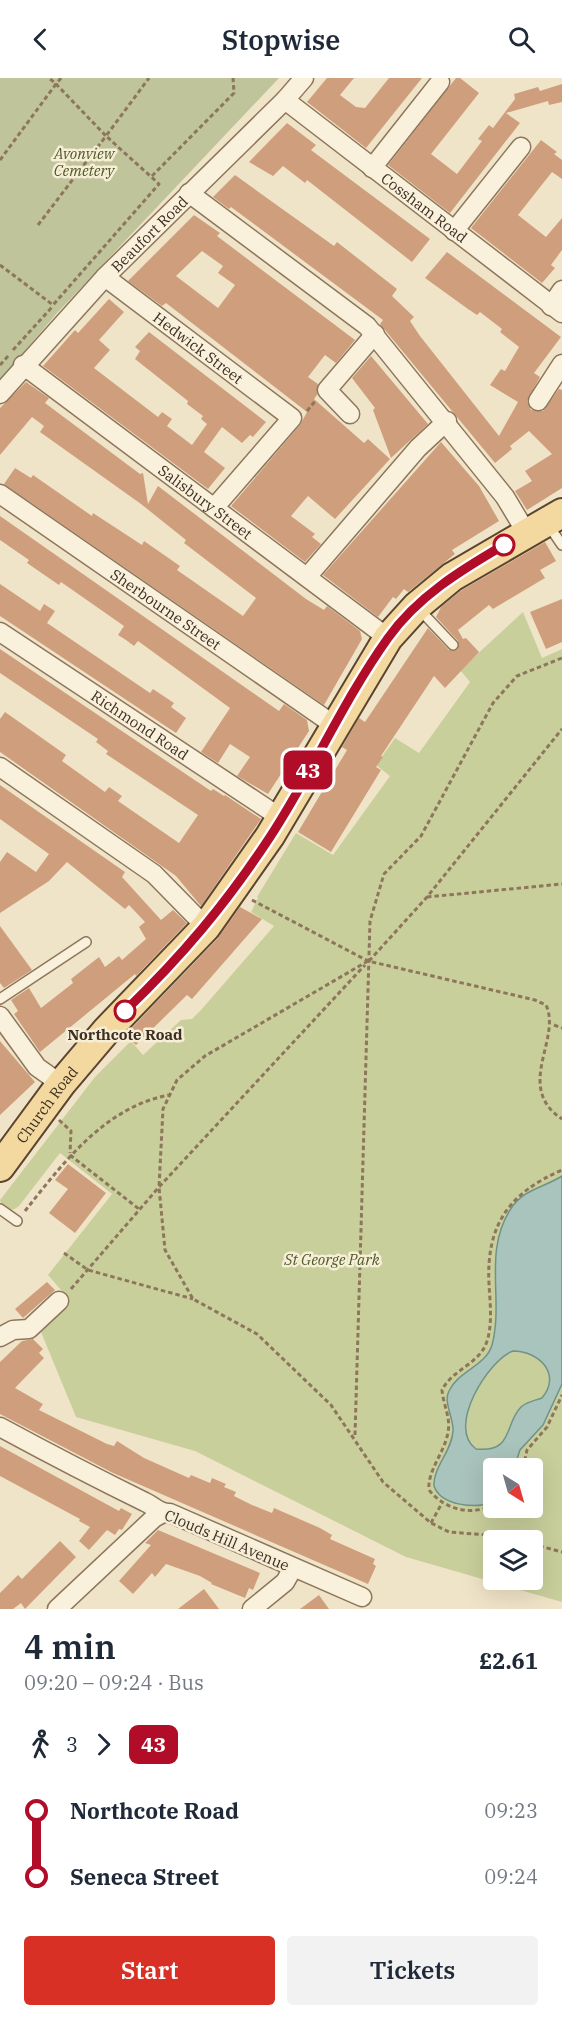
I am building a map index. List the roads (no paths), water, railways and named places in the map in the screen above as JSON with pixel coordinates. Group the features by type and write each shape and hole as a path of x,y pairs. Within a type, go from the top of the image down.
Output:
{"main road":[{"name":"Church Road","path":"0,1167 61,1084 106,1031 206,927 242,878 281,818 334,725 388,638 417,606 452,576 545,522"}],"street":[{"name":"Beaufort Road","path":"0,394 23,365 105,277 285,100 304,78"},
{"path":"372,168 440,82"},
{"name":"Cossham Road","path":"285,100 557,309"},
{"path":"454,231 521,147"},
{"path":"189,193 360,319 447,421 505,497 545,522"},
{"name":"Hedwick Street","path":"105,277 292,418 214,508"},
{"path":"557,309 562,290"},
{"path":"350,414 327,390 375,334"},
{"path":"538,400 562,364"},
{"name":"Salisbury Street","path":"23,365 388,638"},
{"path":"307,577 418,448 447,421"},
{"name":"Sherbourne Street","path":"0,494 334,725"},
{"name":"Richmond Road","path":"0,632 281,818"},
{"path":"0,767 154,874 206,927"},
{"path":"0,1016 37,1067 61,1084"},
{"path":"0,1337 13,1329 29,1329 60,1301"},
{"name":"Clouds Hill Avenue","path":"0,1427 102,1482 148,1503 163,1514 170,1513 362,1597"},
{"path":"57,1609 154,1518 163,1514"},
{"path":"252,1609 282,1584 293,1568"}],"lane":[{"path":"545,522 562,545"},
{"path":"417,606 453,645"},
{"path":"0,999 86,942"},
{"path":"0,1209 17,1221"}],"water":[{"path":"562,1176 562,1384 543,1425 520,1450 517,1458 483,1458 483,1504 451,1502 438,1493 434,1486 436,1472 453,1431 447,1395 453,1384 484,1358 492,1345 496,1311 497,1243 510,1210 527,1193","holes":["513,1351 531,1355 545,1366 550,1381 548,1389 542,1398 521,1407 506,1436 497,1447 476,1449 468,1439 466,1426 468,1411 482,1380 492,1367"]}],"place":[{"name":"Northcote Road","path":"125,1011"}],"park label":[{"name":"Avonview Cemetery","path":"84,162"},
{"name":"St George Park","path":"332,1259"}]}
